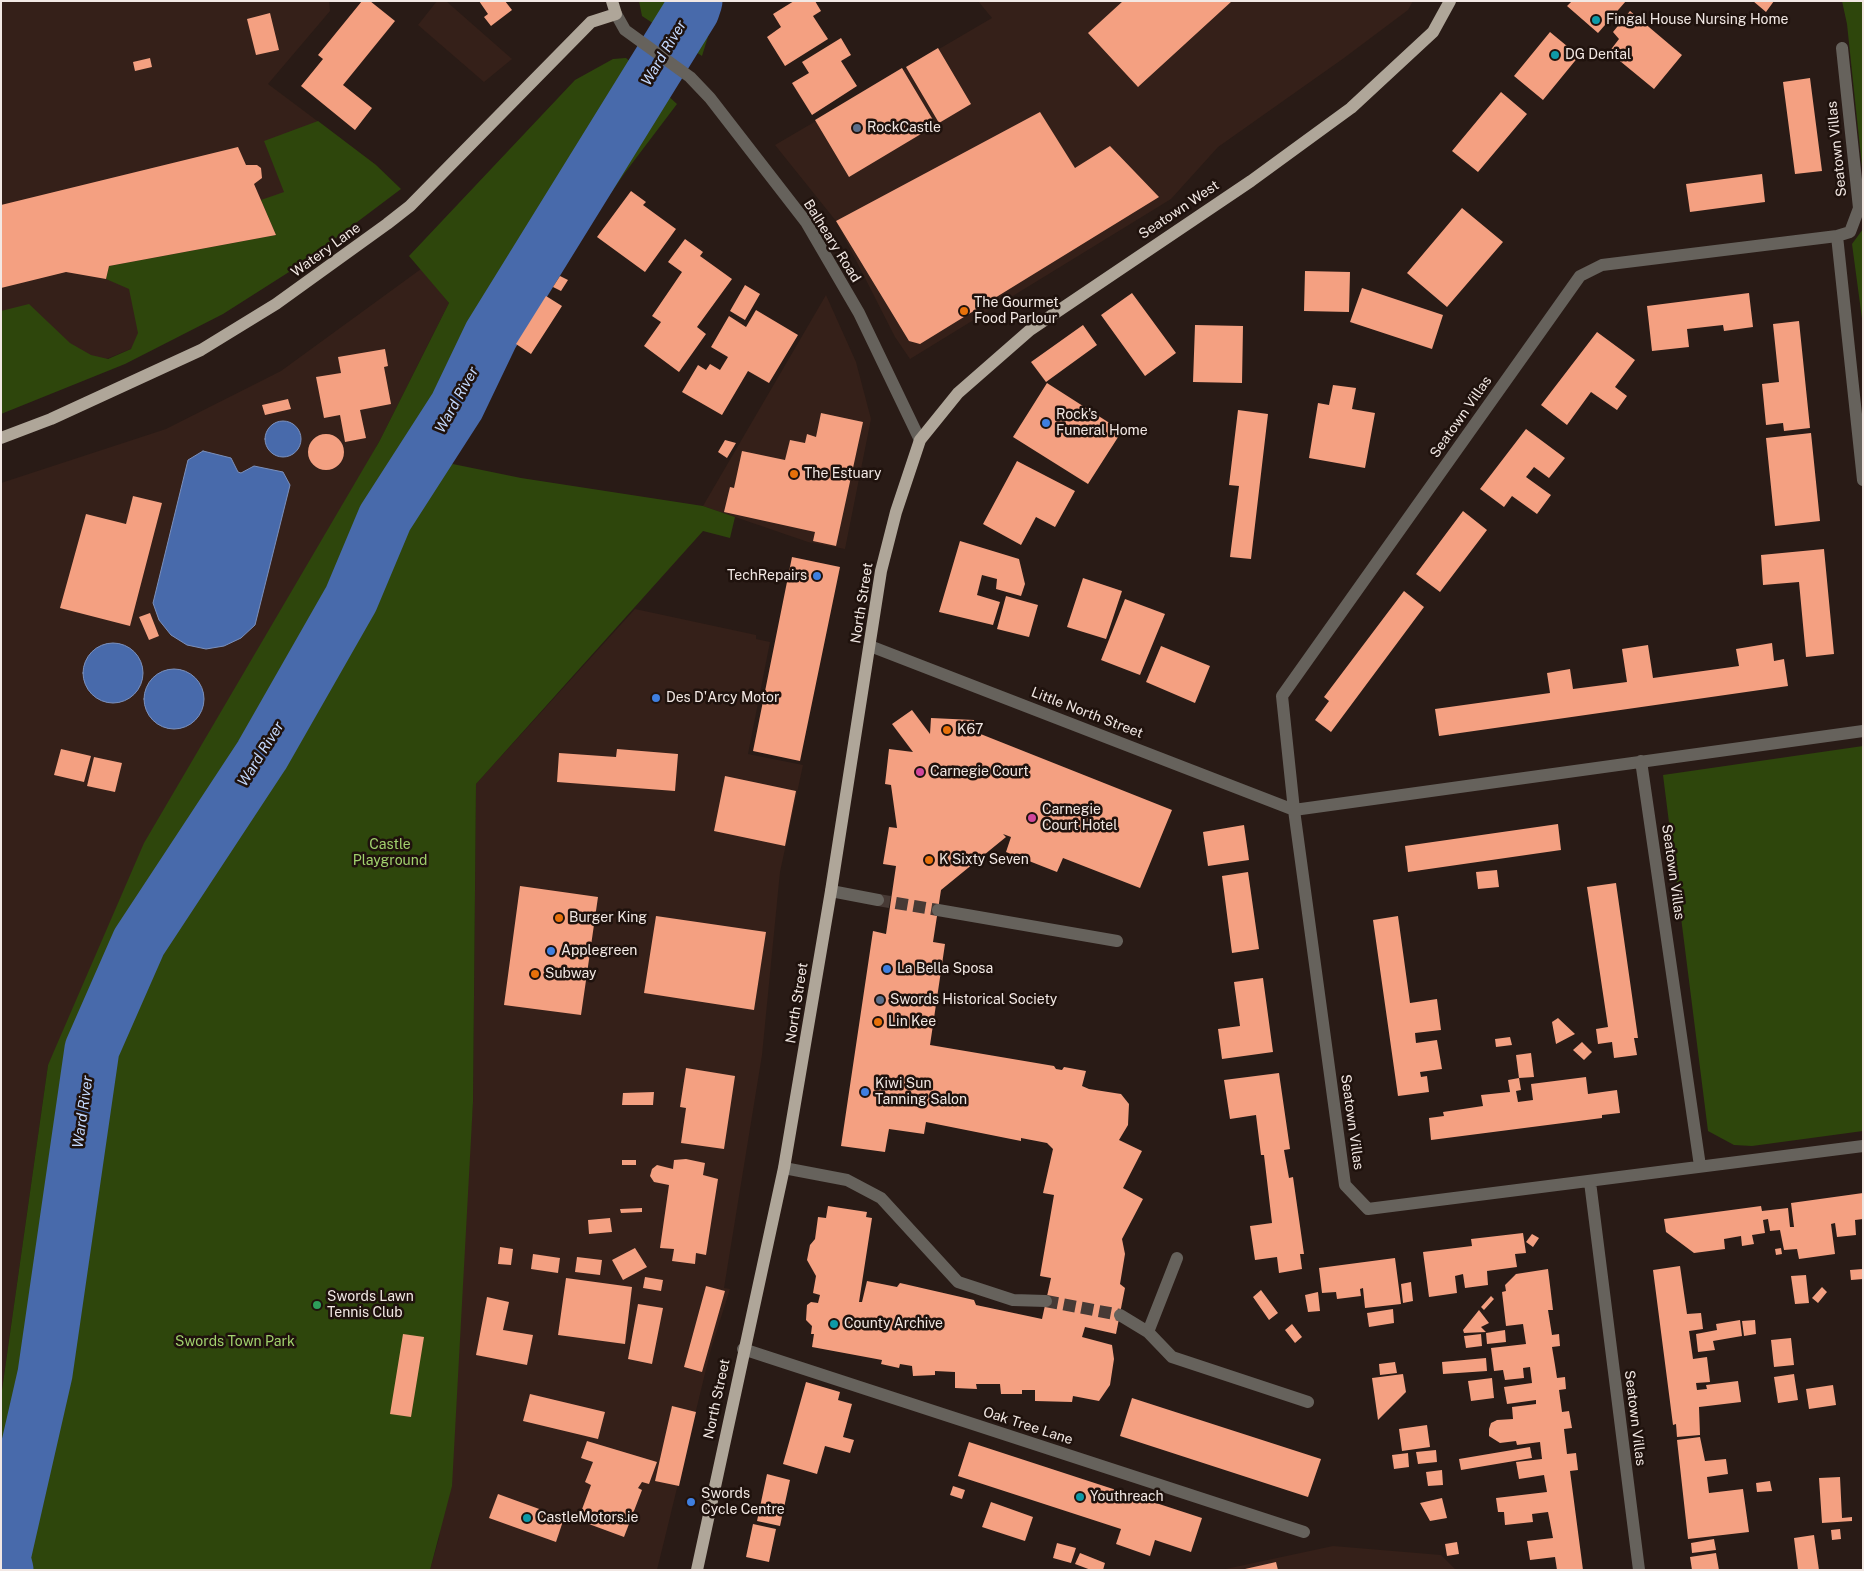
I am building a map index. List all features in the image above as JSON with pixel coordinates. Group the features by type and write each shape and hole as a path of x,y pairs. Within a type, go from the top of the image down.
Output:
{"main road":[{"path":"612,1 616,14"},
{"name":"Seatown West","path":"920,440 958,393 1030,330 1251,180 1351,108 1433,32 1450,1"},
{"name":"Watery Lane","path":"1,438 51,419 201,350 276,304 410,206 591,22 616,14"},
{"name":"North Street","path":"697,1570 743,1349 784,1168 831,891 881,571 896,512 920,440"}],"street":[{"name":"Balheary Road","path":"616,14 625,30 690,77 710,98 746,142 806,222 859,313 920,440"},
{"name":"Seatown Villas","path":"1842,48 1859,208 1850,232 1837,236 1602,265 1580,276 1282,696 1294,810 1345,1185 1368,1209 1863,1146"},
{"path":"1837,236 1863,480"},
{"name":"Little North Street","path":"870,646 1294,810"},
{"path":"1294,810 1863,730"},
{"name":"Seatown Villas","path":"1642,760 1700,1166"},
{"path":"831,891 878,900"},
{"path":"938,910 1117,941"},
{"path":"784,1168 847,1180 881,1198 958,1282 1013,1300 1046,1301"},
{"name":"Seatown Villas","path":"1590,1182 1639,1570"},
{"path":"1148,1332 1177,1258"},
{"path":"1120,1315 1148,1332 1172,1357 1308,1402"},
{"name":"Oak Tree Lane","path":"743,1349 1304,1532"}],"shaded area":[{"path":"1,1 329,1 330,11 268,84 376,165 155,339 53,381 1,376"},
{"path":"437,1 446,1 512,59 484,82 418,25"},
{"path":"978,1 1413,1 1408,10 1344,58 1218,147 1171,199 910,359 895,337 836,221 775,145 992,18"},
{"path":"421,269 449,303 379,442 48,1065 1,1397 1,483 166,429 281,371"},
{"path":"826,295 856,362 871,419 845,549 808,542 703,506"},
{"path":"635,609 756,635 756,639 770,642 748,754 803,765 780,872 762,1055 724,1288 730,1289 711,1349 657,1570 430,1570 439,1538 473,1102 476,784"},
{"path":"1333,1546 1441,1555 1456,1570 1221,1570"}],"green space":[{"path":"639,1 719,1 702,56 642,16"},
{"path":"1842,1 1863,1 1863,176 1847,24"},
{"name":"Swords Town Park","path":"626,58 677,104 624,174 504,350 443,462 521,478 703,506 735,517 730,538 703,531 476,784 473,1102 452,1486 430,1570 1,1570 1,1397 48,1065 144,843 379,442 449,303 409,256 575,80 613,59"},
{"path":"318,121 376,165 401,189 300,265 223,314 125,364 1,414 1,311 29,304 70,343 91,355 108,359 131,349 138,333 129,289 106,279 109,266 276,235 261,200 284,192 264,141"},
{"path":"1863,229 1863,326 1852,244"},
{"path":"1863,746 1863,1131 1752,1146 1734,1145 1708,1131 1663,775"}],"water":[{"path":"283,421 290,422 296,426 300,432 300,446 296,452 290,456 283,457 276,456 270,452 266,446 265,439 266,432 270,426 276,422"},
{"path":"203,451 231,458 238,472 241,473 254,466 283,472 290,485 255,625 241,638 224,646 206,649 187,645 171,635 159,620 153,603 188,460"},
{"path":"113,643 130,648 138,656 143,673 138,690 130,698 113,703 96,698 88,690 83,673 88,656 96,648"},
{"path":"174,669 191,674 199,682 204,699 199,716 191,724 174,729 157,724 149,716 144,699 149,682 157,674"}],"building":[{"path":"362,1 370,1 395,21 343,85 372,108 355,130 301,86 323,59 318,55"},
{"path":"479,1 505,1 512,10 491,26 484,17 488,14"},
{"path":"794,1 815,1 821,11 813,16 828,39 785,66 767,37 781,27 773,14"},
{"path":"1123,1 1232,1 1138,87 1088,33"},
{"name":"Fingal House Nursing Home","path":"1572,1 1626,1 1598,33 1567,6"},
{"path":"1753,1 1774,1 1766,12"},
{"path":"1630,11 1682,55 1654,89 1609,52 1619,39 1613,32"},
{"path":"270,13 279,50 256,55 247,19"},
{"path":"1550,32 1579,56 1543,100 1514,76"},
{"path":"841,38 851,55 841,61 857,86 812,115 792,83 809,73 802,62"},
{"path":"938,48 971,104 939,123 906,67"},
{"path":"150,58 152,67 135,71 133,62"},
{"path":"902,68 936,125 849,177 815,120"},
{"path":"1810,78 1822,171 1795,174 1783,82"},
{"path":"1501,92 1527,114 1478,172 1452,151"},
{"path":"1040,112 1075,168 1110,146 1159,197 920,344 909,341 836,221"},
{"path":"238,147 246,165 257,165 261,168 262,178 254,184 276,235 109,266 106,279 66,272 1,288 1,205"},
{"path":"1762,174 1765,202 1690,212 1686,184"},
{"path":"631,191 646,202 643,205 676,229 645,272 597,237"},
{"path":"1462,208 1503,242 1447,307 1407,273"},
{"path":"685,239 703,252 700,256 732,279 697,327 706,334 679,372 644,346 661,322 652,316 682,272 668,262"},
{"path":"1305,271 1350,272 1349,312 1304,311"},
{"path":"560,276 568,280 561,291 553,287"},
{"path":"745,285 760,294 745,320 730,311"},
{"path":"1362,288 1443,315 1432,349 1350,322"},
{"path":"1132,293 1176,353 1145,376 1101,315"},
{"path":"1749,293 1753,327 1724,331 1723,325 1687,329 1689,347 1652,351 1647,306"},
{"path":"546,296 562,306 531,354 516,344"},
{"path":"756,310 798,335 769,383 748,371 722,415 682,392 698,365 706,370 710,364 720,370 728,357 711,347 729,316 746,327"},
{"path":"1799,321 1810,428 1784,431 1783,423 1766,425 1762,384 1779,382 1773,324"},
{"path":"1083,325 1097,345 1046,382 1031,362"},
{"path":"1195,325 1243,326 1242,383 1193,382"},
{"path":"1597,332 1635,360 1615,387 1627,396 1617,410 1591,392 1567,425 1541,405"},
{"path":"385,349 388,366 384,367 391,404 360,410 366,438 345,442 340,415 324,418 316,377 341,373 338,357"},
{"path":"1047,383 1122,431 1088,484 1013,437"},
{"path":"1333,385 1356,388 1352,409 1375,413 1365,468 1309,458 1318,403 1329,405"},
{"path":"288,399 291,409 265,415 262,405"},
{"path":"1238,410 1268,414 1251,559 1230,557 1239,486 1229,485"},
{"name":"The Estuary","path":"821,413 863,422 836,546 813,541 815,532 724,512 730,487 734,488 742,451 785,460 790,440 805,443 807,434 816,437"},
{"path":"1526,429 1565,458 1549,478 1534,467 1526,477 1551,495 1537,514 1512,496 1504,507 1480,489"},
{"path":"1811,433 1820,521 1775,526 1766,438"},
{"path":"326,434 333,435 339,439 343,445 343,459 339,465 333,469 326,470 319,469 313,465 309,459 308,452 309,445 313,439 319,435"},
{"path":"725,440 736,443 727,458 718,452"},
{"path":"1017,461 1075,491 1055,527 1036,517 1021,545 983,524"},
{"path":"133,496 162,503 130,626 60,608 86,514 126,524"},
{"path":"1463,511 1487,530 1440,592 1416,574"},
{"path":"960,541 1019,559 1025,584 1021,596 996,589 997,579 982,575 977,595 1000,602 993,625 939,612"},
{"path":"1824,549 1834,654 1806,657 1799,582 1763,585 1761,555"},
{"path":"792,557 840,567 800,761 753,751"},
{"path":"1083,578 1122,591 1106,639 1067,627"},
{"path":"1404,591 1424,607 1331,732 1315,720 1329,701 1324,697"},
{"path":"1006,596 1038,605 1029,637 997,629"},
{"path":"1125,599 1165,614 1140,675 1101,660"},
{"path":"150,613 159,636 149,640 139,617"},
{"path":"1772,643 1774,661 1784,659 1788,686 1439,736 1435,709 1550,693 1547,673 1570,669 1573,689 1627,682 1622,649 1648,645 1653,678 1739,666 1736,649"},
{"path":"1161,646 1210,666 1195,703 1146,682"},
{"path":"912,710 930,734 931,718 974,720 973,731 1172,810 1140,888 1063,858 1057,872 1006,852 1011,837 1003,834 1006,837 941,890 933,942 945,944 930,1045 1054,1066 1056,1069 1062,1070 1064,1067 1086,1071 1082,1086 1089,1089 1121,1094 1129,1104 1128,1125 1119,1140 1142,1151 1123,1188 1143,1199 1122,1239 1125,1254 1120,1284 1125,1288 1116,1334 1085,1327 1082,1337 1112,1345 1114,1359 1110,1385 1099,1401 1073,1396 1072,1402 1035,1401 1035,1390 1022,1390 1022,1394 1001,1394 1000,1384 976,1384 977,1389 955,1388 955,1372 935,1371 935,1375 913,1376 912,1366 900,1364 899,1368 881,1364 882,1360 812,1347 814,1334 811,1334 812,1326 806,1320 807,1305 811,1302 818,1303 820,1295 813,1293 816,1276 807,1260 810,1245 815,1239 818,1217 826,1218 828,1206 867,1212 866,1217 872,1218 859,1302 862,1302 867,1281 897,1287 900,1283 974,1300 976,1305 1042,1319 1051,1278 1040,1276 1054,1195 1043,1193 1053,1149 1047,1143 1021,1138 1021,1141 926,1122 924,1134 889,1129 885,1152 841,1146 873,931 886,934 896,866 883,864 889,827 897,828 891,785 885,784 889,749 913,752 892,724"},
{"path":"61,749 91,756 84,782 54,775"},
{"path":"617,749 678,754 675,791 557,782 559,753 616,757"},
{"path":"94,757 122,763 115,792 87,786"},
{"path":"725,776 796,791 785,846 714,831"},
{"path":"1558,824 1561,850 1408,872 1405,846"},
{"path":"1244,825 1249,860 1208,866 1203,832"},
{"path":"1497,870 1499,887 1478,889 1476,872"},
{"path":"1248,872 1259,949 1232,953 1222,876"},
{"path":"1616,883 1638,1038 1634,1038 1637,1055 1614,1058 1612,1042 1598,1044 1596,1029 1608,1027 1587,887"},
{"name":"Applegreen","path":"520,886 598,897 581,1015 504,1005"},
{"path":"656,916 766,932 754,1010 644,993"},
{"path":"1398,916 1410,1003 1437,999 1441,1030 1415,1033 1416,1043 1437,1040 1442,1069 1420,1072 1421,1077 1427,1076 1429,1092 1398,1096 1373,920"},
{"path":"1263,978 1273,1052 1222,1059 1218,1029 1240,1026 1234,982"},
{"path":"1558,1018 1575,1034 1556,1044 1552,1022"},
{"path":"1510,1037 1512,1045 1496,1047 1495,1039"},
{"path":"1582,1042 1592,1052 1584,1060 1573,1050"},
{"path":"1531,1053 1534,1077 1519,1078 1516,1055"},
{"path":"686,1068 735,1076 724,1149 681,1143 686,1108 680,1107"},
{"path":"1279,1073 1290,1149 1284,1150 1289,1178 1293,1177 1304,1254 1300,1254 1302,1269 1279,1273 1277,1257 1255,1260 1250,1226 1272,1223 1264,1155 1261,1155 1256,1115 1230,1119 1224,1080"},
{"path":"1586,1077 1588,1094 1617,1090 1620,1113 1602,1115 1602,1118 1431,1140 1429,1118 1444,1116 1443,1112 1483,1106 1481,1095 1510,1092 1508,1080 1519,1078 1521,1090 1516,1091 1518,1102 1533,1100 1531,1084"},
{"path":"654,1092 653,1105 622,1105 623,1093"},
{"path":"686,1159 705,1163 703,1175 718,1179 706,1255 696,1253 695,1264 672,1261 674,1249 660,1248 669,1185 654,1182 650,1176 652,1169 657,1165 673,1169 674,1160"},
{"path":"622,1160 636,1160 636,1165 622,1165"},
{"path":"1863,1193 1863,1219 1855,1220 1856,1235 1837,1237 1835,1223 1831,1224 1835,1254 1799,1259 1797,1249 1784,1250 1780,1230 1770,1231 1768,1219 1763,1220 1765,1233 1752,1235 1754,1244 1742,1246 1741,1236 1724,1239 1725,1249 1694,1253 1666,1232 1664,1219 1761,1206 1762,1211 1788,1208 1790,1227 1794,1227 1791,1203"},
{"path":"642,1208 642,1212 621,1213 620,1209"},
{"path":"610,1218 612,1232 589,1234 588,1220"},
{"path":"1523,1233 1526,1253 1515,1254 1517,1267 1487,1271 1488,1285 1465,1288 1463,1274 1455,1276 1457,1293 1429,1297 1423,1252 1472,1246 1471,1239"},
{"path":"1532,1234 1539,1238 1533,1247 1526,1242"},
{"path":"500,1247 513,1249 511,1265 498,1264"},
{"path":"635,1248 647,1267 623,1280 612,1260"},
{"path":"1781,1248 1782,1254 1776,1255 1775,1249"},
{"path":"533,1254 560,1258 558,1273 531,1269"},
{"path":"577,1257 602,1260 600,1275 575,1272"},
{"path":"1395,1258 1401,1304 1365,1308 1363,1288 1360,1289 1361,1296 1337,1299 1336,1292 1322,1293 1319,1268"},
{"path":"1680,1266 1687,1314 1701,1313 1703,1329 1689,1331 1693,1359 1707,1357 1710,1382 1696,1383 1697,1390 1707,1389 1706,1385 1738,1381 1741,1402 1699,1407 1700,1435 1677,1437 1676,1424 1673,1425 1653,1270"},
{"path":"1548,1269 1553,1310 1548,1310 1552,1335 1559,1334 1560,1346 1552,1347 1557,1378 1565,1377 1566,1389 1559,1390 1562,1412 1569,1411 1572,1428 1564,1429 1567,1454 1576,1453 1578,1470 1570,1471 1583,1570 1557,1570 1555,1557 1530,1560 1527,1541 1553,1538 1548,1512 1532,1514 1533,1522 1505,1525 1504,1512 1498,1512 1496,1498 1547,1492 1544,1475 1519,1479 1516,1462 1542,1459 1540,1442 1517,1445 1516,1441 1500,1443 1489,1436 1489,1429 1491,1423 1497,1420 1513,1419 1512,1407 1536,1404 1536,1400 1507,1404 1504,1387 1532,1383 1530,1367 1523,1368 1524,1378 1505,1380 1503,1370 1494,1371 1491,1348 1526,1344 1523,1324 1506,1326 1502,1292 1506,1291 1505,1285 1516,1274"},
{"path":"1863,1269 1863,1279 1851,1280 1850,1270"},
{"path":"1806,1275 1809,1303 1795,1304 1791,1276"},
{"path":"645,1277 663,1280 661,1291 643,1288"},
{"path":"566,1278 632,1287 625,1344 558,1335"},
{"path":"1411,1282 1413,1301 1403,1303 1401,1284"},
{"path":"706,1286 725,1291 702,1372 684,1367"},
{"path":"1822,1287 1827,1292 1818,1303 1812,1298"},
{"path":"1261,1290 1278,1313 1269,1320 1253,1297"},
{"path":"1318,1292 1320,1311 1308,1312 1305,1295"},
{"path":"1491,1296 1494,1299 1484,1310 1481,1307"},
{"path":"487,1297 509,1302 503,1330 533,1335 527,1365 476,1355"},
{"path":"638,1304 663,1308 652,1364 628,1359"},
{"path":"1393,1309 1394,1323 1369,1327 1367,1313"},
{"path":"1479,1310 1489,1323 1481,1327 1486,1332 1464,1333 1463,1330"},
{"path":"1740,1320 1742,1336 1713,1341 1715,1350 1698,1352 1696,1334 1717,1330 1716,1324"},
{"path":"1755,1320 1756,1334 1744,1336 1742,1321"},
{"path":"1292,1324 1302,1337 1295,1343 1285,1330"},
{"path":"1505,1330 1506,1342 1487,1344 1486,1333"},
{"path":"403,1334 424,1337 411,1417 390,1414"},
{"path":"1481,1334 1482,1346 1466,1348 1464,1336"},
{"path":"1791,1338 1794,1365 1774,1367 1771,1340"},
{"path":"1486,1358 1487,1371 1443,1374 1442,1362"},
{"path":"1395,1362 1397,1373 1380,1375 1379,1364"},
{"path":"1403,1374 1406,1392 1378,1420 1372,1378"},
{"path":"1794,1374 1798,1400 1778,1403 1774,1377"},
{"path":"1492,1378 1494,1398 1471,1401 1468,1381"},
{"path":"806,1382 840,1392 838,1400 852,1404 843,1437 854,1440 850,1453 825,1446 817,1474 783,1464"},
{"path":"1833,1385 1836,1405 1809,1409 1806,1389"},
{"path":"530,1394 605,1412 598,1439 523,1421"},
{"path":"1132,1398 1321,1459 1308,1497 1120,1436"},
{"path":"672,1406 696,1412 679,1486 655,1481"},
{"path":"1427,1425 1430,1447 1402,1451 1399,1429"},
{"path":"1700,1437 1705,1461 1726,1459 1728,1474 1707,1477 1709,1493 1743,1489 1749,1532 1688,1539 1677,1440"},
{"path":"587,1441 657,1462 649,1484 642,1482 638,1488 642,1490 624,1537 578,1520 591,1485 585,1482 593,1462 581,1458"},
{"name":"Youthreach","path":"969,1442 1202,1518 1191,1552 1155,1540 1150,1556 1116,1544 1121,1529 958,1476"},
{"path":"1530,1447 1532,1458 1461,1470 1459,1459"},
{"path":"1436,1450 1437,1462 1418,1464 1416,1452"},
{"path":"1408,1453 1409,1467 1394,1469 1392,1455"},
{"path":"1442,1470 1443,1485 1428,1486 1426,1472"},
{"path":"767,1474 790,1480 780,1526 757,1521"},
{"path":"1840,1477 1842,1518 1852,1517 1852,1521 1822,1523 1819,1478"},
{"path":"1770,1481 1772,1491 1757,1492 1756,1483"},
{"path":"953,1486 965,1490 962,1499 950,1495"},
{"name":"CastleMotors.ie","path":"498,1494 564,1518 556,1542 489,1518"},
{"path":"1442,1498 1447,1518 1430,1521 1420,1503"},
{"path":"991,1502 1033,1517 1025,1541 982,1527"},
{"path":"753,1524 776,1529 769,1562 746,1557"},
{"path":"1840,1529 1841,1539 1832,1540 1831,1530"},
{"path":"1814,1535 1819,1570 1798,1570 1794,1538"},
{"path":"1714,1539 1716,1550 1692,1553 1691,1543"},
{"path":"1457,1542 1459,1554 1447,1556 1445,1544"},
{"path":"1057,1543 1076,1548 1071,1563 1053,1558"},
{"path":"1080,1553 1105,1563 1103,1570 1091,1570 1075,1564"},
{"path":"1716,1553 1719,1570 1692,1570 1690,1557"},
{"path":"1276,1562 1278,1570 1245,1570 1245,1569"}],"waterway":[{"name":"Ward River","path":"6,1570 3,1558 45,1374 92,1049 139,942 262,755 351,599 385,518 457,406 491,335 692,10 695,1"}],"tunnel":[{"path":"878,900 938,910"},
{"path":"1046,1301 1120,1315"}],"place":[{"name":"Fingal House Nursing Home","path":"1596,20"},
{"name":"DG Dental","path":"1555,55"},
{"name":"RockCastle","path":"857,128"},
{"name":"The Gourmet Food Parlour","path":"964,311"},
{"name":"Rock's Funeral Home","path":"1046,423"},
{"name":"The Estuary","path":"794,474"},
{"name":"TechRepairs","path":"817,576"},
{"name":"Des D'Arcy Motor","path":"656,698"},
{"name":"K67","path":"947,730"},
{"name":"Carnegie Court","path":"920,772"},
{"name":"Carnegie Court Hotel","path":"1032,818"},
{"name":"K Sixty Seven","path":"929,860"},
{"name":"Burger King","path":"559,918"},
{"name":"Applegreen","path":"551,951"},
{"name":"La Bella Sposa","path":"887,969"},
{"name":"Subway","path":"535,974"},
{"name":"Swords Historical Society","path":"880,1000"},
{"name":"Lin Kee","path":"878,1022"},
{"name":"Kiwi Sun Tanning Salon","path":"865,1092"},
{"name":"Swords Lawn Tennis Club","path":"317,1305"},
{"name":"County Archive","path":"834,1324"},
{"name":"Youthreach","path":"1080,1497"},
{"name":"Swords Cycle Centre","path":"691,1502"},
{"name":"CastleMotors.ie","path":"527,1518"}],"park label":[{"name":"Castle Playground","path":"390,854"}]}
